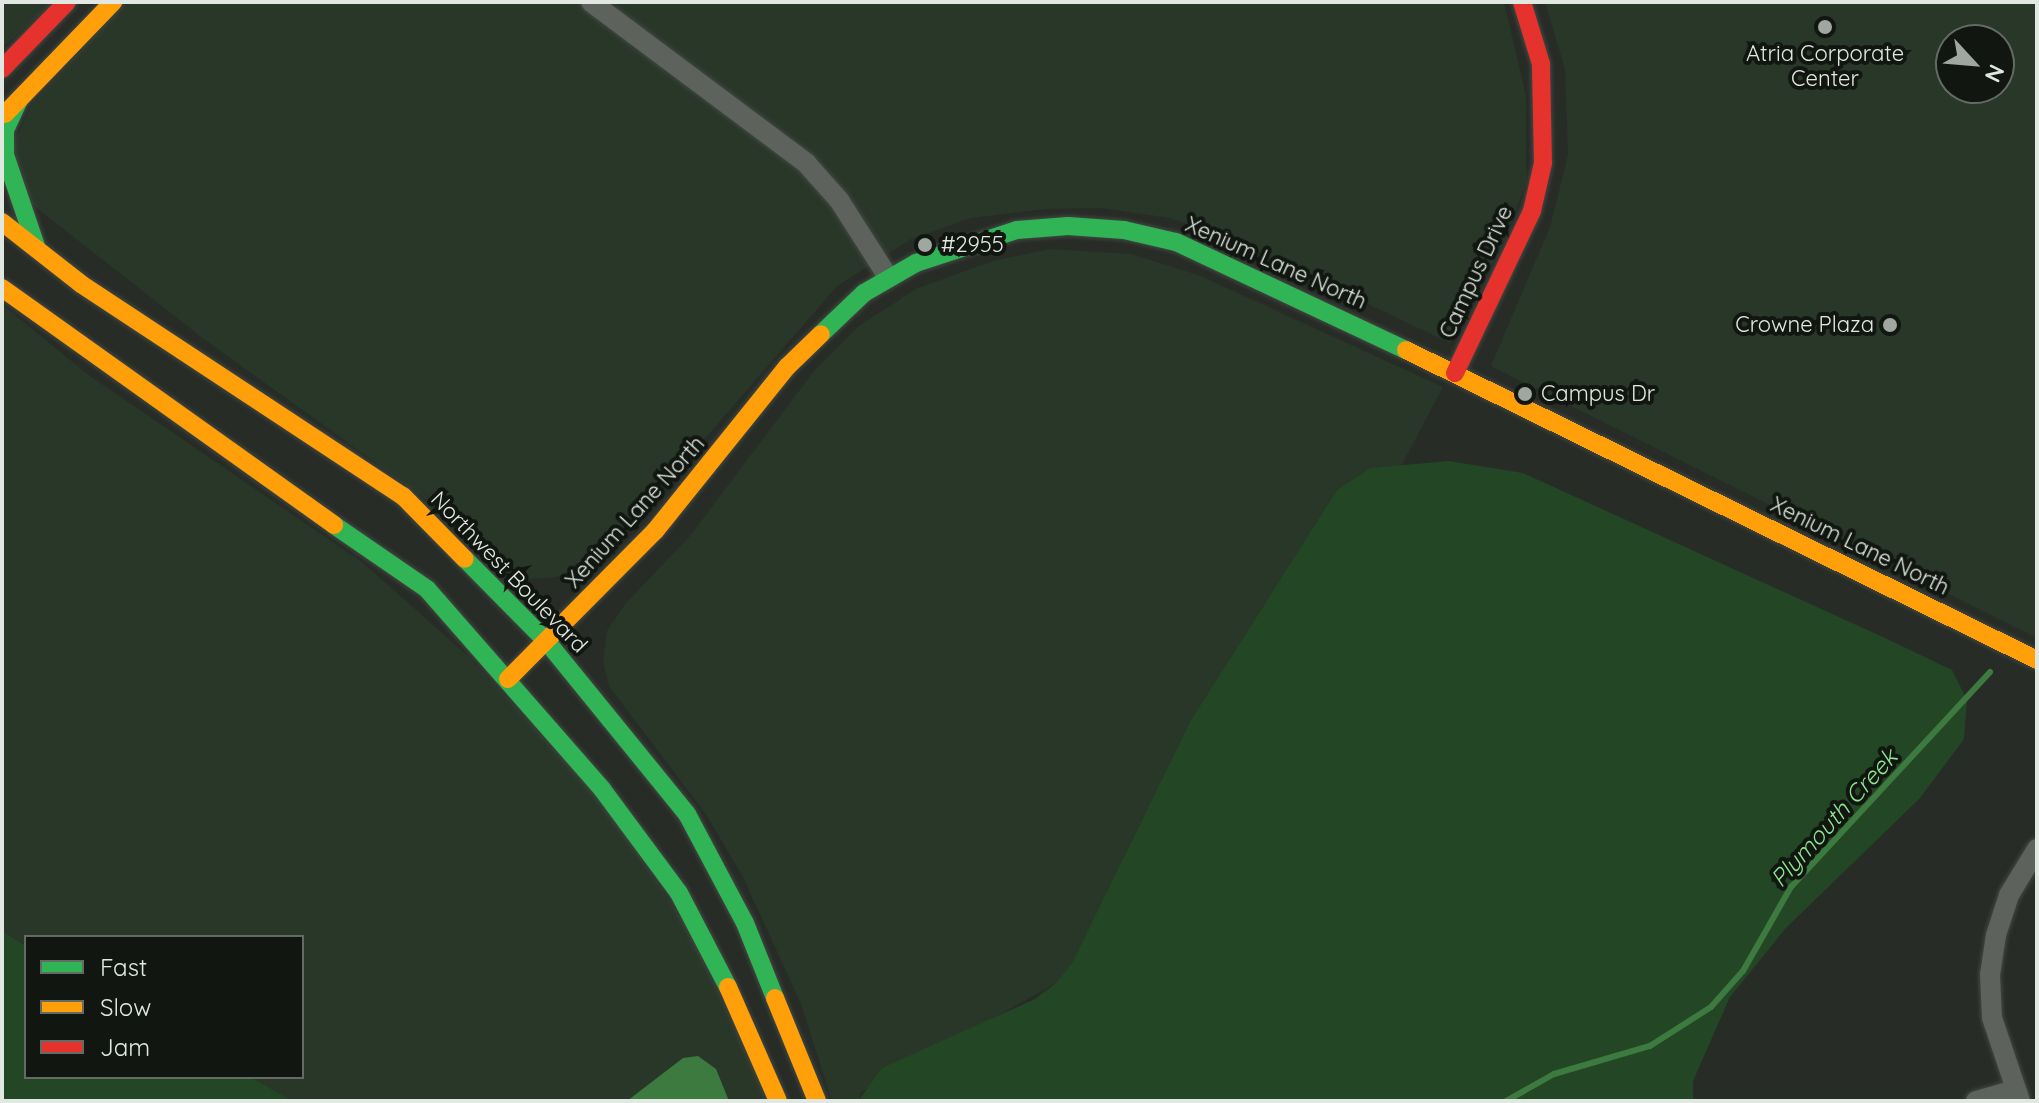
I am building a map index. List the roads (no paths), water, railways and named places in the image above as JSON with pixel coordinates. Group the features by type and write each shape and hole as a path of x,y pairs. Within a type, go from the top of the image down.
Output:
{"main road":[{"path":"2,69 67,2"},
{"path":"2,117 113,2"},
{"name":"Campus Drive","path":"1455,373 1528,222 1543,163 1541,64 1522,2"},
{"path":"19,100 5,130 5,155 12,187 38,251"},
{"name":"Northwest Boulevard","path":"2,222 38,251 403,496 548,643 687,814 756,948 817,1101"},
{"name":"Xenium Lane North","path":"508,679 548,643 655,531 821,330 888,277 967,243 1017,230 1124,230 1176,242 1227,262 2037,660"},
{"path":"2,288 43,322 427,589 602,789 679,893 742,1014 778,1101"}],"street":[{"path":"591,2 806,163 839,200 888,277"},
{"path":"1976,1101 2017,1095 1992,1018 1990,975 2009,895 2037,849"}],"waterway":[{"name":"Plymouth Creek","path":"1506,1101 1554,1074 1650,1046 1711,1007 1743,971 1791,887 1990,672"}],"place":[{"name":"Atria Corporate Center","path":"1825,27"},
{"name":"#2955","path":"925,245"},
{"name":"Crowne Plaza","path":"1890,325"},
{"name":"Campus Dr","path":"1525,394"}]}
